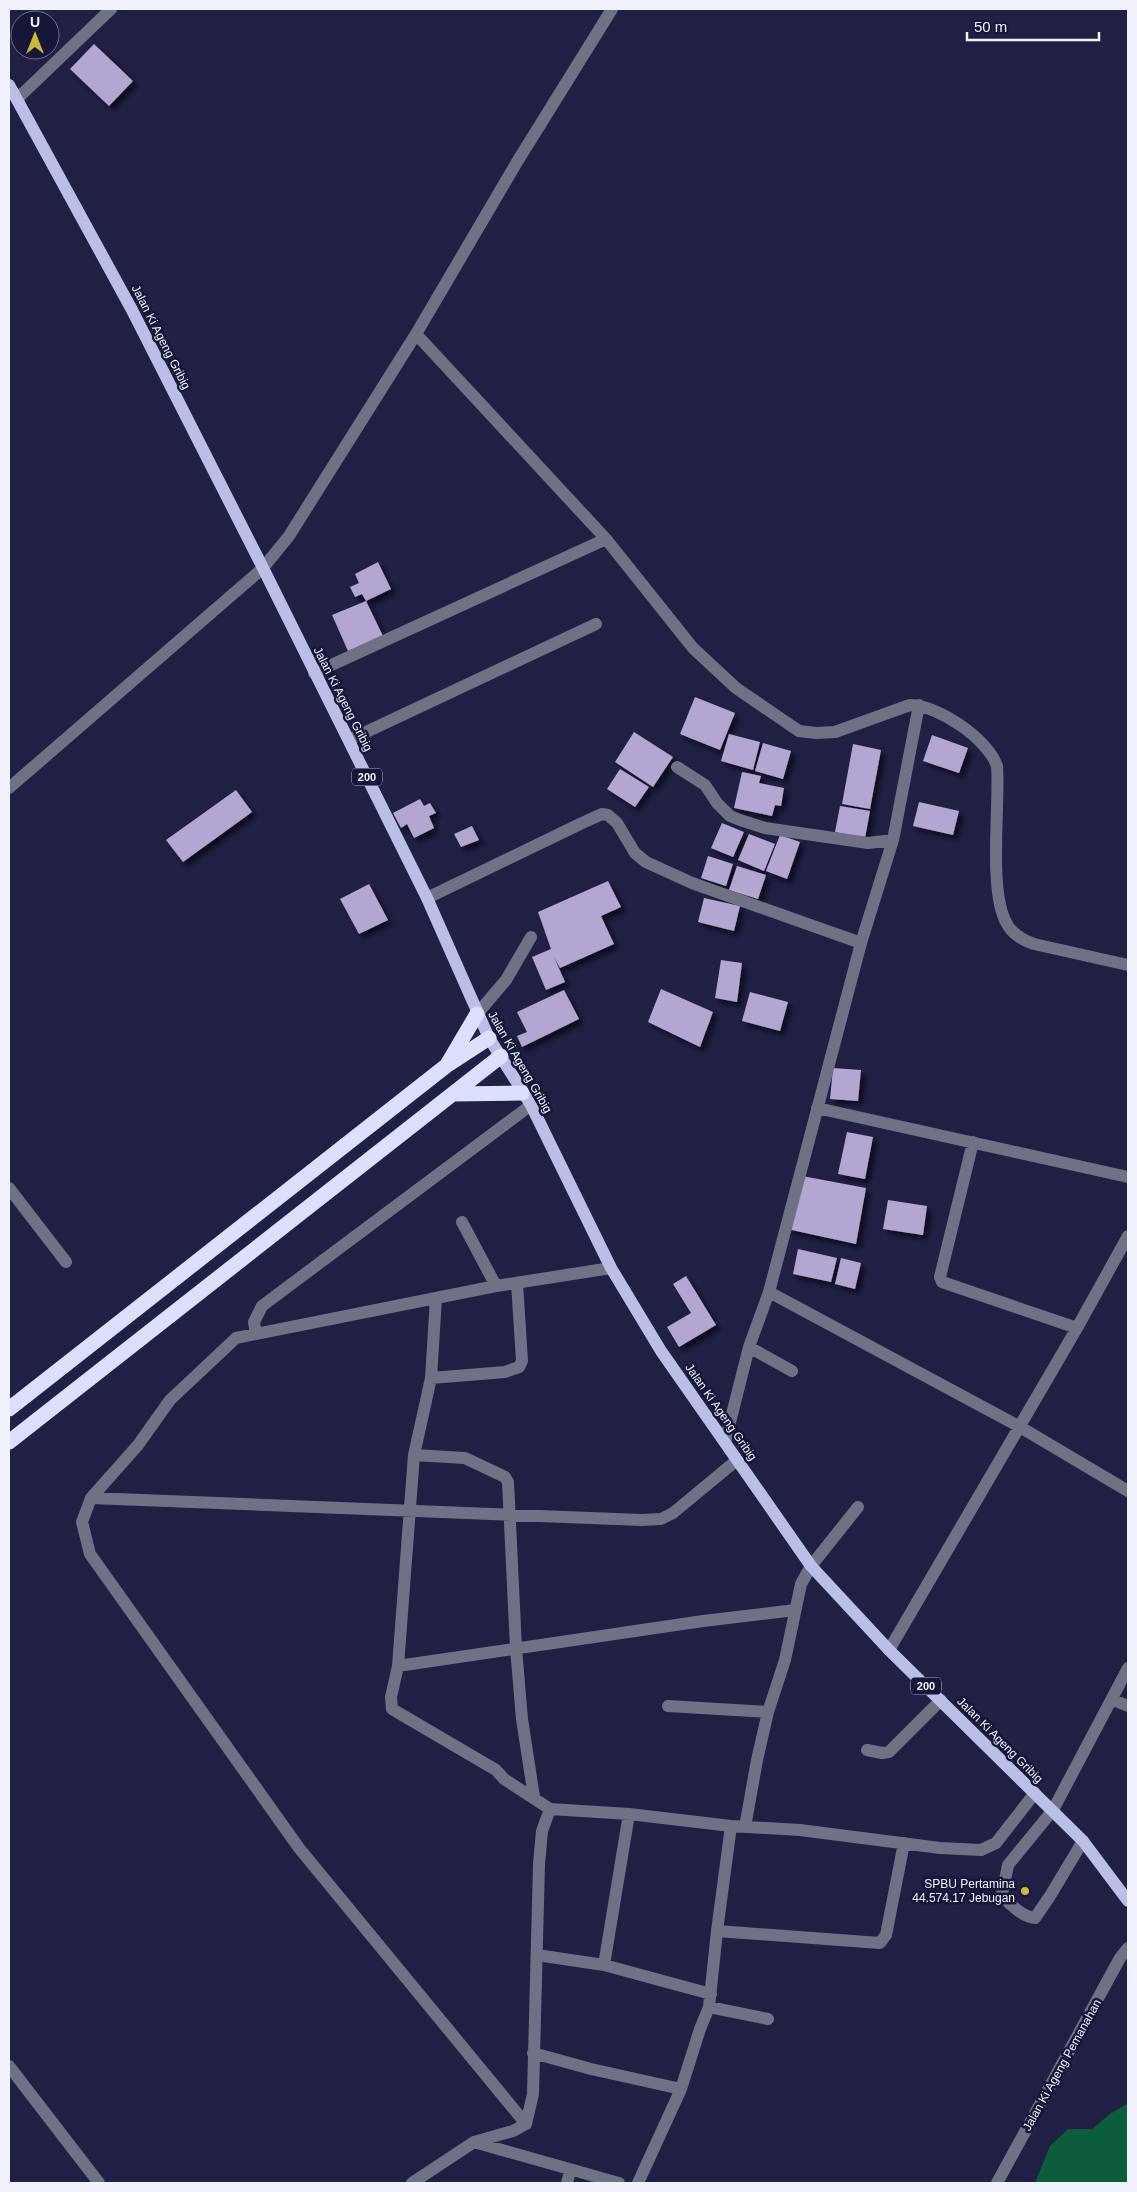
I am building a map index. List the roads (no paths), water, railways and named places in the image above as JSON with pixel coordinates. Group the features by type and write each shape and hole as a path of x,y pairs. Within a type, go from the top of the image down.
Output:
{"highway":[{"path":"446,1066 477,1014"},
{"path":"9,1409 446,1066 489,1038"},
{"path":"9,1442 501,1056"},
{"path":"454,1094 522,1092"}],"main road":[{"name":"Jalan Ki Ageng Gribig","path":"9,85 132,310 263,568 426,898 489,1038 531,1106 611,1268 661,1351 811,1566 889,1650 1083,1841 1128,1900"}],"street":[{"path":"17,99 111,9"},
{"path":"9,788 263,568 289,536 416,334 517,162 612,9"},
{"path":"416,334 606,539 692,648 736,688 799,731 816,734 835,732 910,705 919,705 963,726 980,739 994,758 998,778 998,902 1002,915 1013,932 1021,939 1052,950 1128,965"},
{"path":"314,673 606,539"},
{"path":"349,740 596,624"},
{"path":"726,1442 749,1347 769,1292 860,943 893,840 919,705"},
{"path":"677,767 705,785 717,803 730,816 740,820 765,828 868,843 893,840"},
{"path":"426,898 580,824 605,814 612,816 635,853 646,862 692,883 860,943"},
{"path":"477,1014 506,980 531,937"},
{"path":"256,1334 254,1322 262,1306 531,1106"},
{"path":"817,1108 1128,1177"},
{"path":"973,1142 940,1277 942,1282 1078,1328"},
{"path":"9,1188 66,1262"},
{"path":"462,1222 496,1286"},
{"path":"889,1650 1078,1328 1128,1236"},
{"path":"526,2124 299,1848 90,1554 82,1522 91,1498 138,1445 170,1400 236,1338 345,1314 496,1286 611,1268"},
{"path":"431,1378 505,1372 519,1366 522,1361 517,1283"},
{"path":"769,1292 1020,1428 1128,1491"},
{"path":"436,1298 431,1378 414,1455 398,1666 391,1697 392,1709 496,1770 504,1779 534,1796 550,1809 628,1814 731,1826 800,1830 964,1850 989,1848 996,1843 1035,1793"},
{"path":"749,1347 792,1371"},
{"path":"414,1455 465,1458 505,1477 508,1482 511,1513 516,1648 522,1719 534,1796"},
{"path":"91,1498 279,1507 511,1513 641,1520 660,1519 673,1513 738,1460"},
{"path":"744,1827 768,1712 785,1660 801,1584 811,1566 858,1507"},
{"path":"398,1666 795,1610"},
{"path":"1083,1841 1035,1918 1029,1917 1008,1902 1001,1891 1008,1865 1053,1810 1128,1669"},
{"path":"867,1750 882,1753 889,1752 941,1700"},
{"path":"1113,1700 1128,1706"},
{"path":"668,1706 768,1712"},
{"path":"412,2183 430,2178 474,2142 513,2131 526,2124 532,2106 537,1900 542,1831 550,1809"},
{"path":"604,1966 628,1814"},
{"path":"638,2183 681,2088 709,2007 731,1826"},
{"path":"717,1931 880,1943 886,1935 904,1843"},
{"name":"Jalan Ki Ageng Pemanahan","path":"997,2183 1120,1958 1128,1948"},
{"path":"537,1956 604,1966 711,1994"},
{"path":"709,2007 768,2019"},
{"path":"533,2054 591,2069 681,2088"},
{"path":"9,2066 99,2183"},
{"path":"474,2142 568,2177 619,2183"}],"place":[{"name":"SPBU Pertamina 44.574.17 Jebugan","path":"1025,1891"}]}
